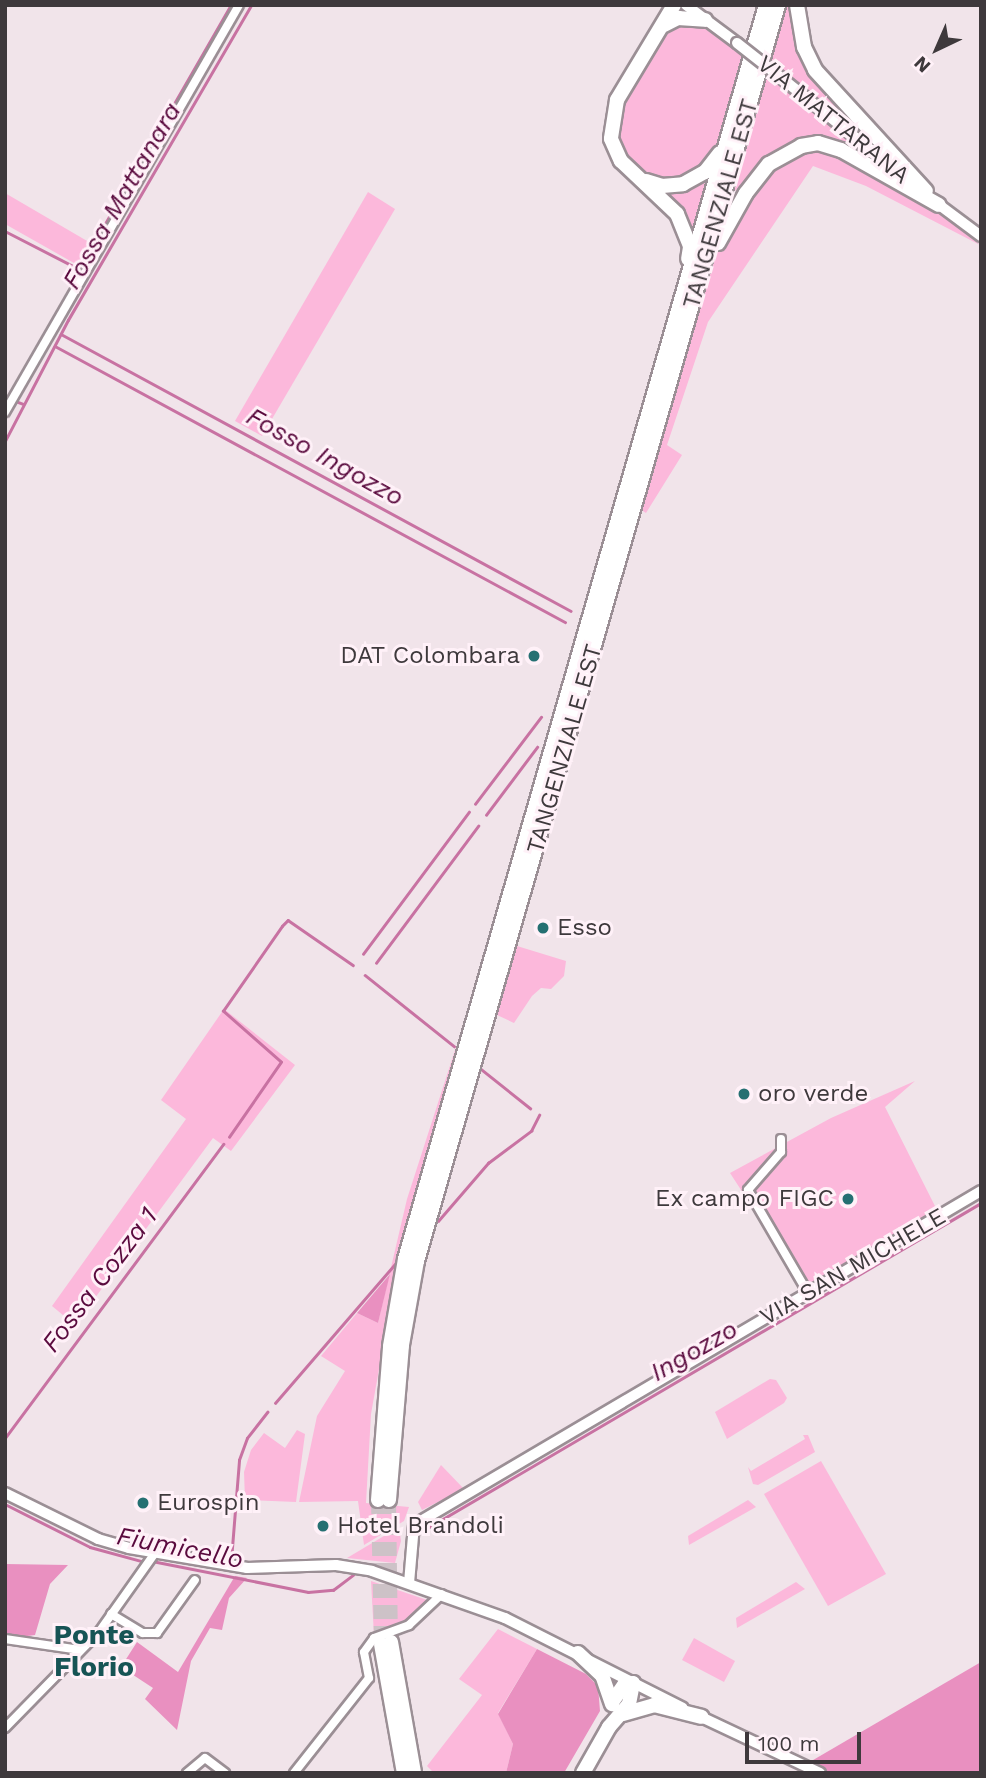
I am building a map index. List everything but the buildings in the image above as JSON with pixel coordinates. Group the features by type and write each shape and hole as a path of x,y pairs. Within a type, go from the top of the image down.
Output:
{"highway":[{"name":"TANGENZIALE EST","path":"766,5 405,1259 390,1346 384,1500 402,1346 417,1261 778,5"},
{"path":"797,5 804,47 815,70 939,205"},
{"path":"667,6 658,31 612,116 614,149 640,179 677,214 690,247 676,317"},
{"path":"658,31 671,20 705,20"},
{"path":"694,297 725,225 769,164 790,149 829,145 939,205"},
{"path":"640,179 662,186 683,184 705,172 726,146"},
{"path":"404,1773 386,1643 425,1773"},
{"path":"578,1653 601,1675 612,1702 610,1727"},
{"path":"395,1667 414,1773"},
{"path":"612,1702 624,1685 633,1683 635,1691 622,1715"},
{"path":"584,1772 610,1727 633,1708 654,1705 702,1717"}],"street":[{"path":"5,412 239,5"},
{"name":"VIA MATTARANA","path":"685,5 981,236"},
{"path":"781,1139 780,1152 748,1190 808,1293"},
{"name":"VIA SAN MICHELE","path":"409,1583 415,1524 981,1191"},
{"path":"5,1493 98,1539 154,1555 247,1568 355,1567 442,1594 505,1618 820,1773"},
{"path":"5,1728 80,1650 111,1614 154,1555"},
{"path":"111,1614 143,1633 157,1633 195,1580"},
{"path":"294,1773 369,1678 364,1652 374,1638 409,1625 442,1594"},
{"path":"8,1641 80,1650"},
{"path":"187,1773 205,1758 225,1773"}],"shaded area":[{"path":"782,5 789,5 794,43 810,74 890,157 766,60"},
{"path":"670,25 700,25 745,57 716,151 706,165 672,182 646,178 632,167 616,142 618,109"},
{"path":"763,73 886,169 865,157 788,145 766,160 741,190 731,191"},
{"path":"812,150 852,161 916,195 980,245 866,186 813,166 708,322 667,445 682,455 646,513 640,509 718,242 775,164"},
{"path":"709,177 693,232 690,232 664,191"},
{"path":"368,192 395,209 262,436 235,421"},
{"path":"5,193 94,245 81,267 5,224"},
{"path":"517,946 566,961 564,976 551,989 541,988 532,996 514,1023 497,1015"},
{"path":"224,1009 295,1065 231,1151 213,1138 75,1325 52,1306 186,1119 161,1100"},
{"path":"456,1047 460,1049 397,1269 371,1414 366,1503 409,1507 404,1521 364,1545 358,1501 299,1502 317,1416 345,1371 321,1356 357,1313 378,1323 407,1199"},
{"path":"915,1081 885,1107 937,1210 808,1293 730,1173 831,1118"},
{"path":"390,1274 378,1323 357,1313"},
{"path":"770,1379 776,1380 787,1398 784,1403 727,1439 715,1412"},
{"path":"297,1430 305,1434 296,1502 245,1500 244,1472 251,1450 264,1433 285,1448"},
{"path":"803,1435 808,1435 815,1452 758,1485 753,1484 748,1467 751,1471 805,1439"},
{"path":"821,1461 886,1574 828,1606 764,1494"},
{"path":"441,1465 464,1489 422,1510 418,1502"},
{"path":"748,1500 756,1507 689,1545 688,1536"},
{"path":"399,1527 401,1541 395,1563 347,1558"},
{"path":"5,1564 68,1565 50,1584 35,1635 5,1639"},
{"path":"235,1576 247,1578 229,1598 222,1630 210,1628 191,1661 177,1730 145,1699 153,1688 121,1667 137,1642 178,1672"},
{"path":"371,1581 430,1601 408,1622 374,1636"},
{"path":"796,1582 805,1589 737,1628 736,1618"},
{"path":"498,1629 537,1649 498,1713 513,1744 506,1773 434,1773 427,1766 482,1695 459,1679"},
{"path":"694,1638 735,1661 724,1682 682,1660"},
{"path":"537,1649 586,1674 598,1686 600,1711 564,1773 506,1773 513,1744 498,1714"},
{"path":"981,1662 981,1773 829,1773 808,1763"}],"waterway":[{"path":"5,231 79,269 231,5"},
{"name":"Fossa Mattanara","path":"5,441 68,320 251,5"},
{"name":"Fosso Ingozzo","path":"61,334 571,611"},
{"name":"Fossa Cozza 1","path":"55,346 565,622"},
{"path":"5,397 23,404"},
{"name":"Fossa Cozza 1","path":"475,804 541,717"},
{"name":"Fosso Ingozzo","path":"486,815 537,747"},
{"name":"Fossa Cozza 1","path":"363,954 469,812"},
{"name":"Fosso Ingozzo","path":"376,963 478,826"},
{"name":"Fossa Cozza 1","path":"229,1137 281,1062 223,1011 282,926 288,920 353,965"},
{"name":"Fosso Ingozzo","path":"365,975 454,1046"},
{"name":"Fosso Ingozzo","path":"481,1069 530,1108"},
{"name":"Fosso Ingozzo","path":"438,1221 488,1163 531,1131 539,1115"},
{"name":"Fossa Cozza 1","path":"5,1438 223,1144"},
{"name":"Ingozzo","path":"424,1530 981,1203"},
{"name":"Fosso Ingozzo","path":"275,1403 395,1264"},
{"name":"Fosso Ingozzo","path":"231,1560 239,1460 247,1438 267,1412"},
{"name":"Fiumicello","path":"5,1504 90,1547 145,1562"},
{"name":"Fiumicello","path":"152,1561 308,1592 333,1590 353,1575"}],"tunnel":[{"path":"378,1500 381,1644"},
{"path":"389,1500 391,1642"}],"place":[{"name":"DAT Colombara","path":"534,656"},
{"name":"Esso","path":"543,928"},
{"name":"oro verde","path":"744,1094"},
{"name":"Ex campo FIGC","path":"848,1199"},
{"name":"Eurospin","path":"143,1503"},
{"name":"Hotel Brandoli","path":"323,1526"}],"district":[{"name":"Ponte Florio","path":"94,1651"}]}
